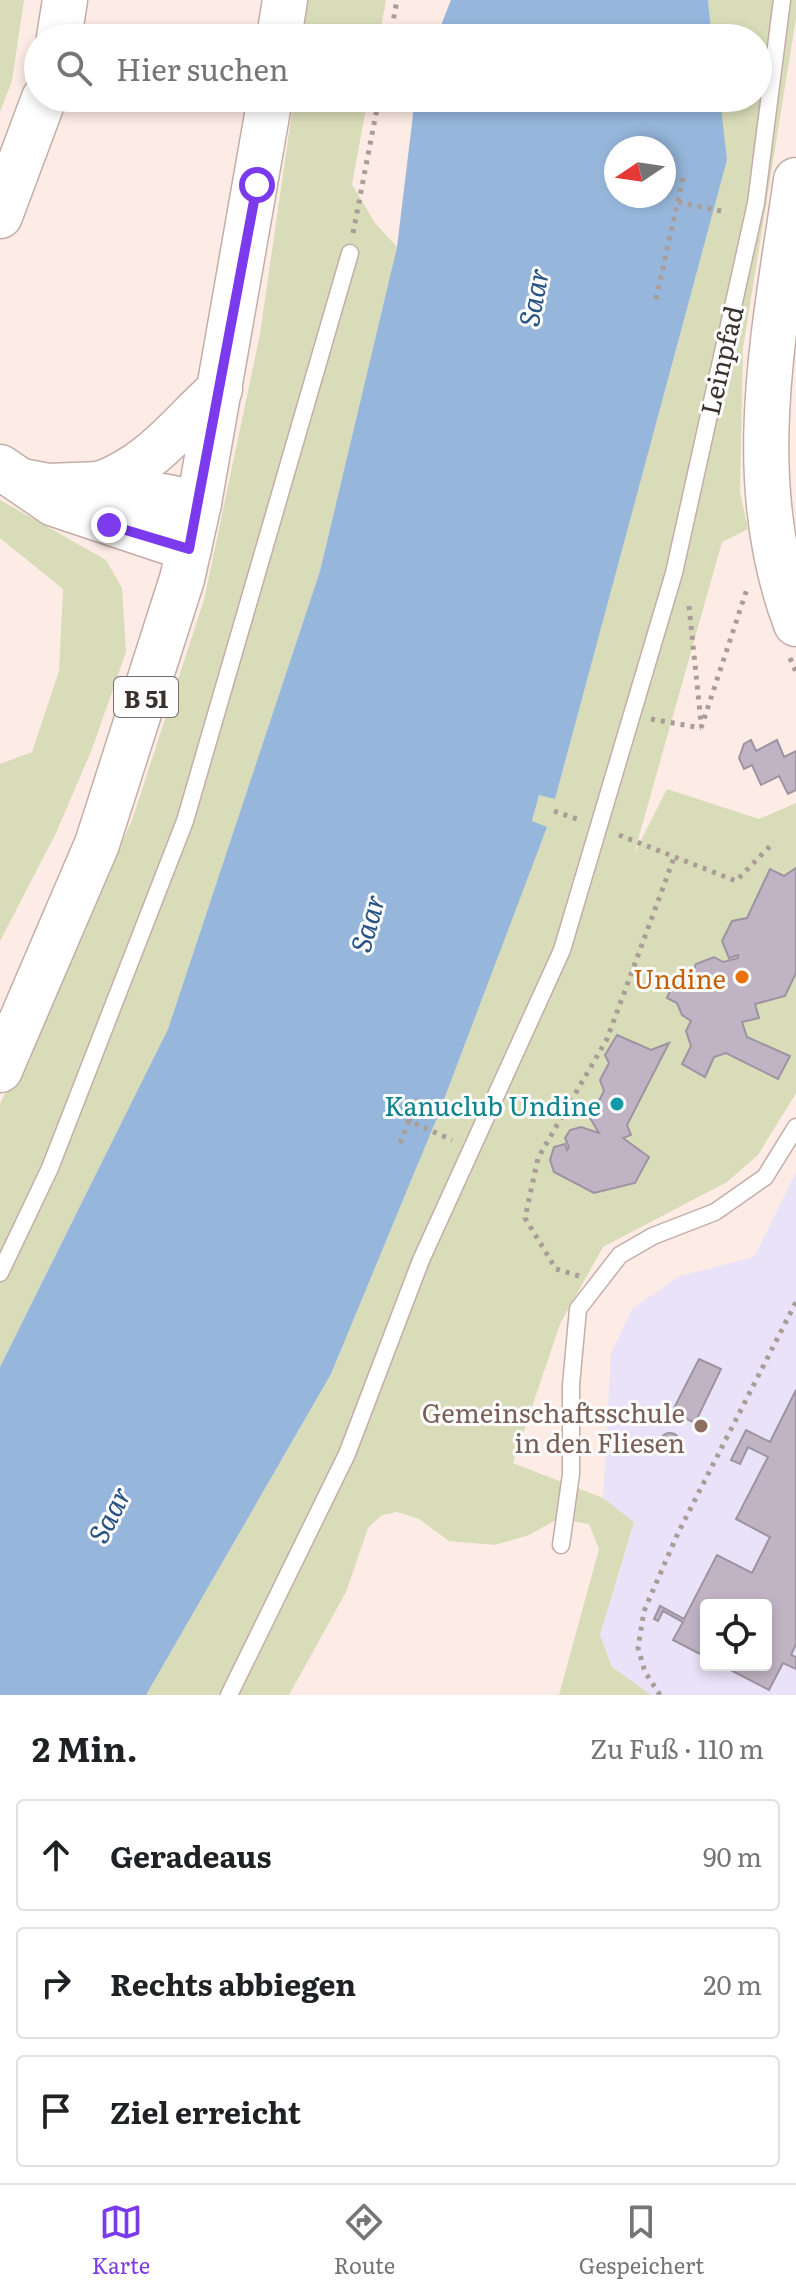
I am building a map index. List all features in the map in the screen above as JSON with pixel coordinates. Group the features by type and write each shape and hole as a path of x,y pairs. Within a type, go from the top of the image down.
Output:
{"main road":[{"path":"61,24 65,0"},
{"path":"281,24 285,0"},
{"path":"0,216 39,112"},
{"name":"B 51","path":"0,1070 97,844 160,653 199,503 268,112"},
{"path":"796,180 769,371 764,438 776,563 796,624"},
{"path":"100,484 129,473 153,457 220,389"},
{"path":"9,473 49,486 100,484 199,503"},
{"path":"9,473 54,504 189,549"}],"lane":[{"name":"Leinpfad","path":"772,78 782,0"},
{"name":"Leinpfad","path":"229,1695 347,1454 421,1260 562,950 674,573 756,203 768,112"},
{"path":"0,1273 50,1168 185,821 350,253"},
{"path":"561,1545 571,1474 571,1385 578,1309 620,1255 653,1236 715,1212 765,1177 796,1127"}],"path":[{"path":"393,24 397,0"},
{"path":"350,253 376,112"},
{"path":"656,299 684,173"},
{"path":"678,202 726,212"},
{"path":"701,728 751,576"},
{"path":"687,593 701,728"},
{"path":"632,715 701,728"},
{"path":"599,1282 556,1269 525,1218 538,1158 607,1039 675,855 736,881 774,842"},
{"path":"400,1143 418,1099"},
{"path":"409,1121 452,1140"},
{"path":"660,1695 645,1672 638,1648 644,1611 678,1533 796,1302"}],"shaded area":[{"name":"Gemeinschaftsschule in den Fliesen","path":"796,1172 796,1695 651,1695 612,1667 600,1635 634,1523 603,1498 611,1354 632,1309 680,1276 754,1257"}],"green space":[{"path":"0,0 24,0 12,81 0,112"},
{"path":"308,0 386,0 382,24 304,24"},
{"path":"708,0 796,0 796,18 743,348 740,492 748,529 722,542 634,854 667,789 759,819 796,803 796,1093 758,1155 727,1182 603,1247 560,1324 513,1463 603,1498 634,1522 600,1635 612,1667 651,1695 559,1695 599,1549 589,1524 558,1519 529,1535 495,1545 449,1541 419,1519 397,1512 382,1515 368,1528 346,1592 289,1695 146,1695 331,1374 437,1118 546,827 532,822 539,794 555,798 727,160 722,112 772,112 772,24 711,24"},
{"path":"292,112 365,112 352,184 375,223 397,247 320,571 168,1029 0,1367 0,1104 132,820 204,600 260,334"},
{"path":"0,500 106,560 122,588 126,652 92,749 56,833 0,941 0,764 32,752 59,671 63,589 0,538"}],"water":[{"path":"451,0 708,0 711,24 442,24"},
{"name":"Saar","path":"413,112 722,112 727,160 555,799 539,795 532,821 547,827 437,1118 331,1374 146,1695 0,1695 0,1367 168,1029 320,571 397,247"}],"building":[{"path":"751,740 756,751 777,740 784,757 796,751 796,790 788,794 779,776 761,785 752,765 744,769 739,758 744,744"},
{"name":"Undine","path":"796,868 796,973 785,996 755,1004 759,1018 742,1022 747,1037 790,1056 778,1079 726,1053 714,1057 705,1077 682,1064 691,1046 686,1031 691,1021 682,1015 677,1003 667,998 672,986 688,982 696,964 714,957 723,962 738,958 738,955 729,958 722,941 732,921 747,918 770,869 784,876"},
{"name":"Kanuclub Undine","path":"617,1035 651,1050 669,1043 627,1125 631,1135 623,1138 649,1157 635,1183 594,1193 554,1172 550,1160 554,1147 565,1144 567,1150 569,1147 565,1138 570,1130 581,1127 599,1133 590,1118 604,1091 600,1080 609,1063 605,1055"},
{"path":"699,1359 721,1369 695,1423 672,1412"},
{"path":"796,1390 796,1644 791,1655 796,1657 796,1669 783,1663 769,1690 733,1671 772,1671 772,1599 700,1599 700,1654 673,1640 683,1622 663,1611 658,1621 654,1619 660,1606 684,1619 717,1555 752,1573 770,1537 736,1519 768,1457 748,1447 740,1464 731,1460 746,1430 770,1442"},
{"path":"670,1433 677,1436 680,1443 677,1450 670,1453 663,1450 660,1443 663,1436"}],"place":[{"name":"Undine","path":"742,977"},
{"name":"Kanuclub Undine","path":"617,1104"},
{"name":"Gemeinschaftsschule in den Fliesen","path":"701,1426"}],"route":[{"path":"109,525 189,549 257,185"}]}
